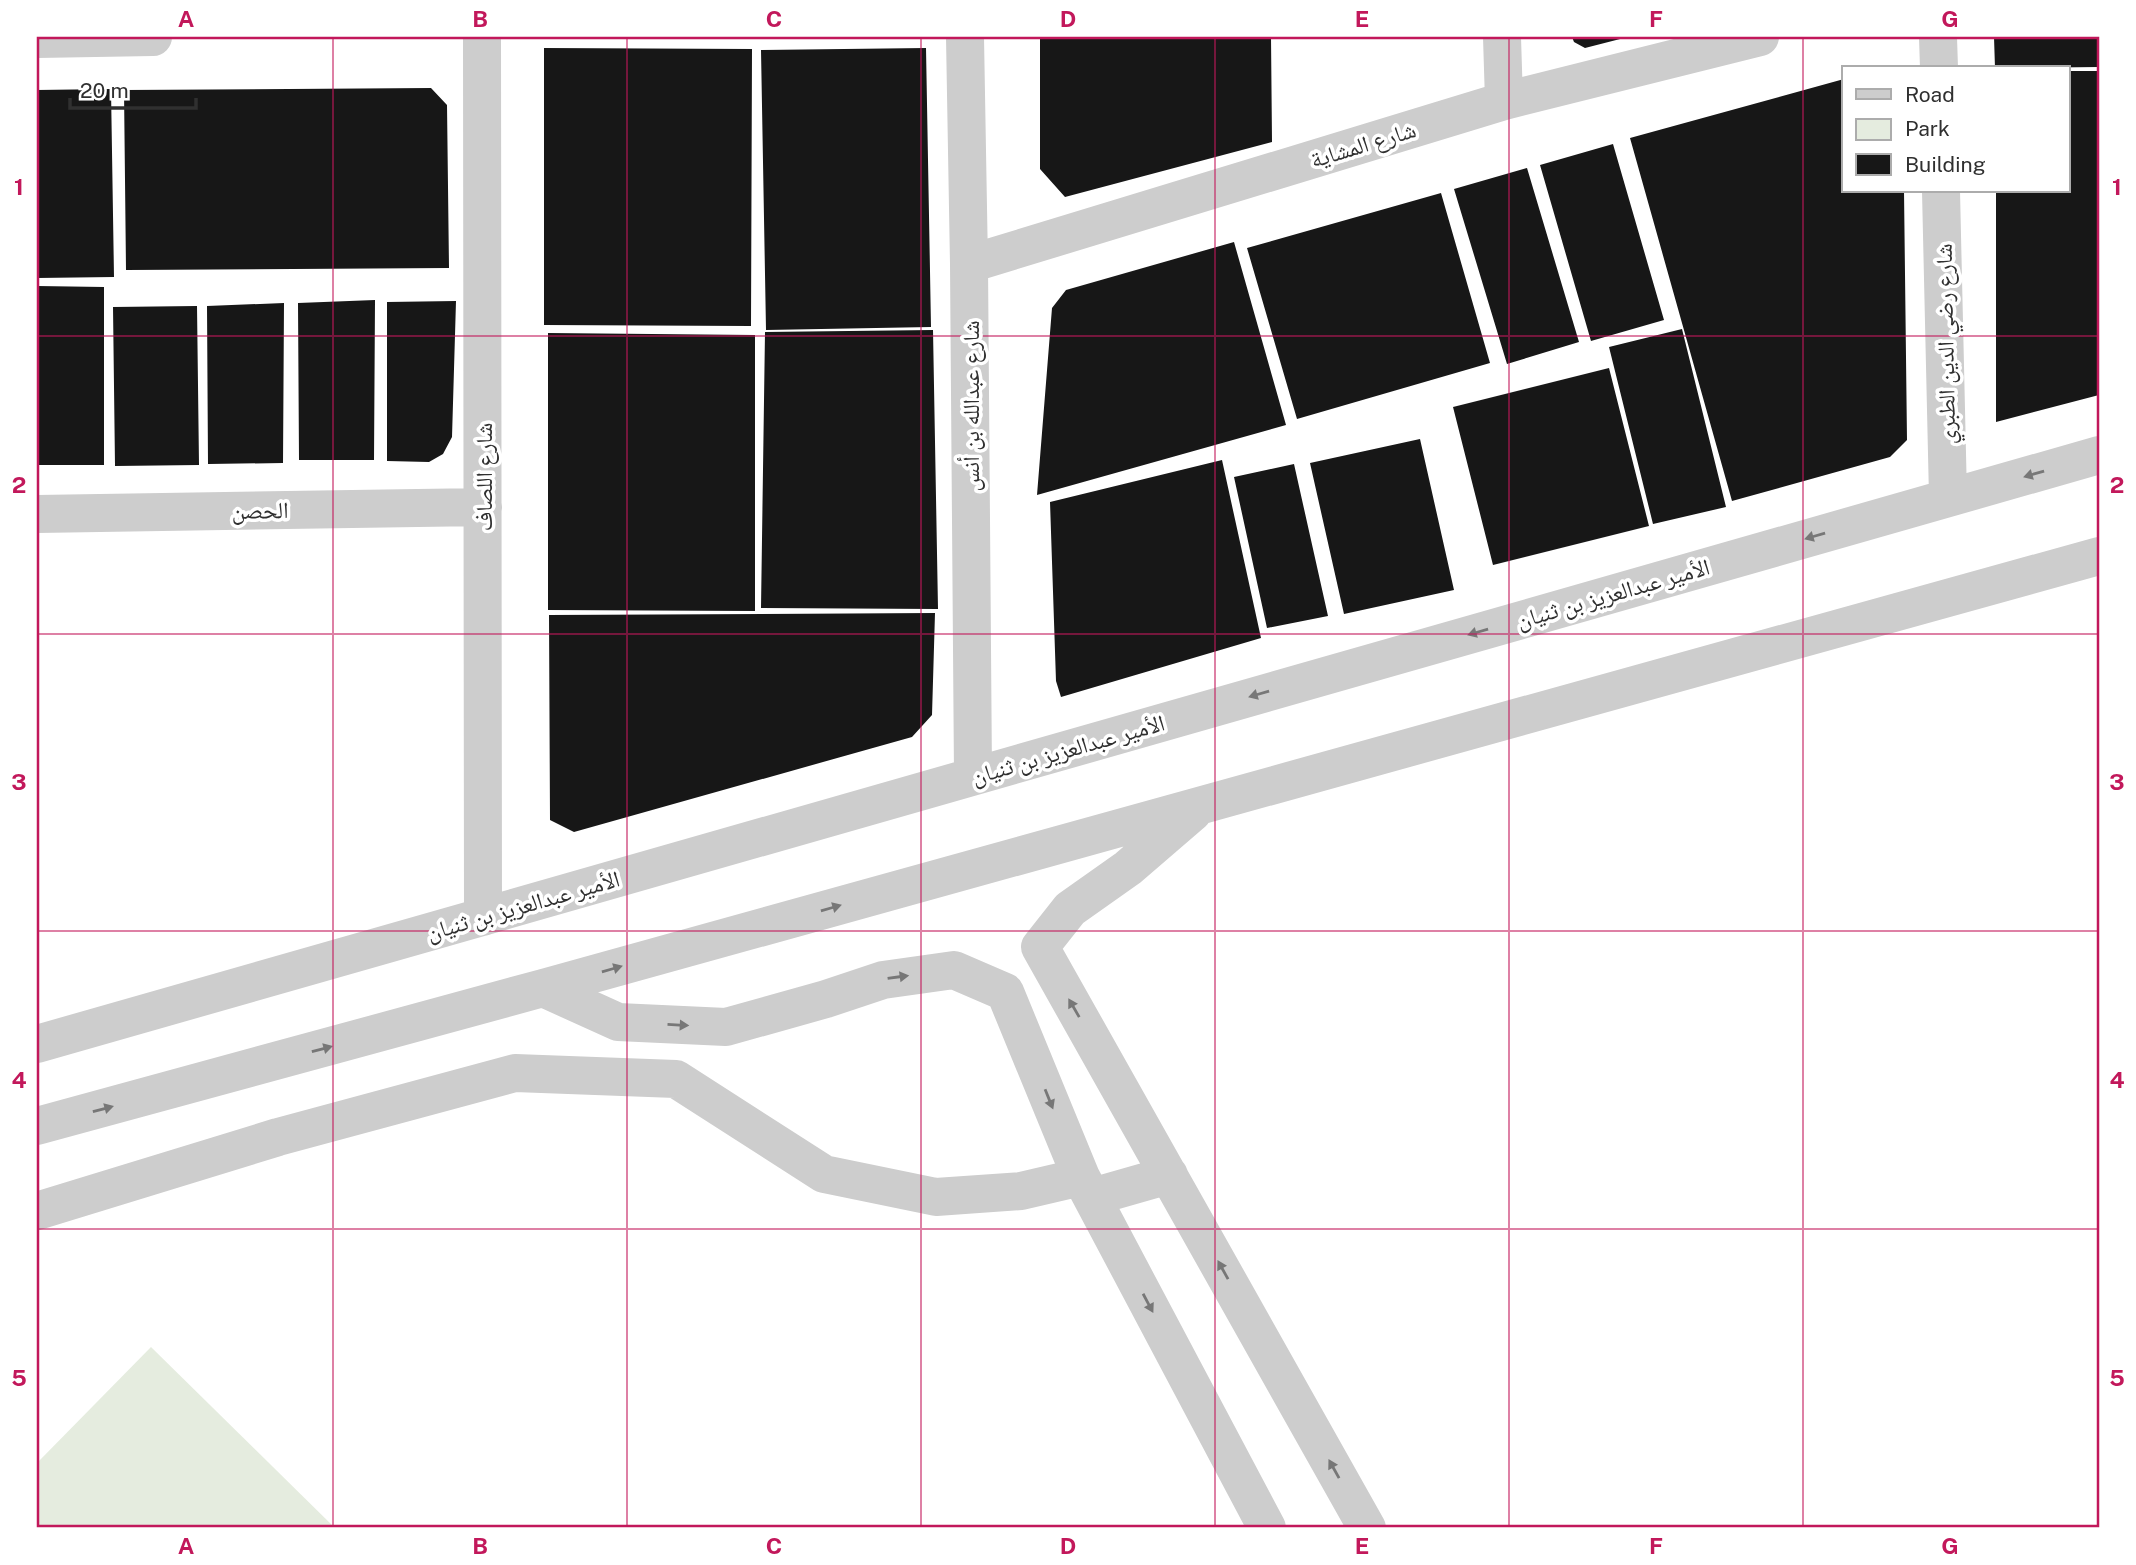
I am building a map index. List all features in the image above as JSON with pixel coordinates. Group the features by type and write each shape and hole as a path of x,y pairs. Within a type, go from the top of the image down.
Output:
{"street":[{"path":"37,39 153,37"},
{"name":"شارع اللصاف","path":"482,37 483,917"},
{"name":"شارع عبدالله بن أنس","path":"965,37 972,776"},
{"path":"1502,37 1504,101"},
{"name":"شارع المشاية","path":"969,264 1504,101 1760,37"},
{"path":"1938,37 1939,66"},
{"name":"شارع رضي الدين الطبري","path":"1941,192 1948,497"},
{"name":"الأمير عبدالعزيز بن ثنيان","path":"37,1044 2099,455"},
{"name":"الحصن","path":"37,514 482,507"},
{"path":"37,1126 2099,556"},
{"path":"1202,805 1128,868 1070,909 1040,947 1367,1528"},
{"path":"543,988 618,1022 726,1027 826,999 883,979 954,970 1005,992 1087,1187 1267,1528"},
{"path":"37,1211 278,1137 515,1073 676,1079 824,1174 936,1197 1087,1187 1169,1175"}],"green space":[{"path":"151,1347 335,1528 37,1528 37,1463"}],"building":[{"path":"1040,37 1271,37 1272,142 1065,197 1040,169"},
{"path":"1572,37 1624,38 1585,48 1574,42"},
{"path":"1994,37 2099,37 2099,67 1995,66"},
{"path":"544,48 752,49 751,326 544,325"},
{"path":"926,48 931,327 766,330 761,50"},
{"path":"2070,71 2099,71 2099,395 1996,422 1996,192 2070,192"},
{"path":"1842,80 1842,192 1904,192 1907,440 1890,457 1732,501 1630,138"},
{"path":"431,88 447,105 449,268 126,270 124,90"},
{"path":"111,89 114,277 37,278 37,90"},
{"path":"1613,144 1664,320 1591,341 1540,165"},
{"path":"1527,168 1579,342 1507,364 1454,189"},
{"path":"1441,193 1490,363 1297,419 1247,248"},
{"path":"1234,242 1286,425 1037,495 1052,308 1066,290"},
{"path":"37,286 104,287 104,465 37,465"},
{"path":"375,300 374,460 299,460 298,303"},
{"path":"456,301 452,437 443,454 429,462 387,461 387,302"},
{"path":"284,303 283,463 208,464 207,306"},
{"path":"197,306 199,465 115,466 113,307"},
{"path":"1682,329 1726,507 1653,524 1609,347"},
{"path":"933,330 938,609 761,608 765,332"},
{"path":"548,333 755,335 755,611 548,610"},
{"path":"1609,368 1649,526 1493,565 1453,407"},
{"path":"1420,439 1454,590 1344,614 1310,463"},
{"path":"1222,460 1261,638 1061,697 1056,681 1050,502"},
{"path":"1294,464 1328,616 1267,628 1234,477"},
{"path":"935,613 932,715 912,737 574,832 550,820 549,615"}]}
